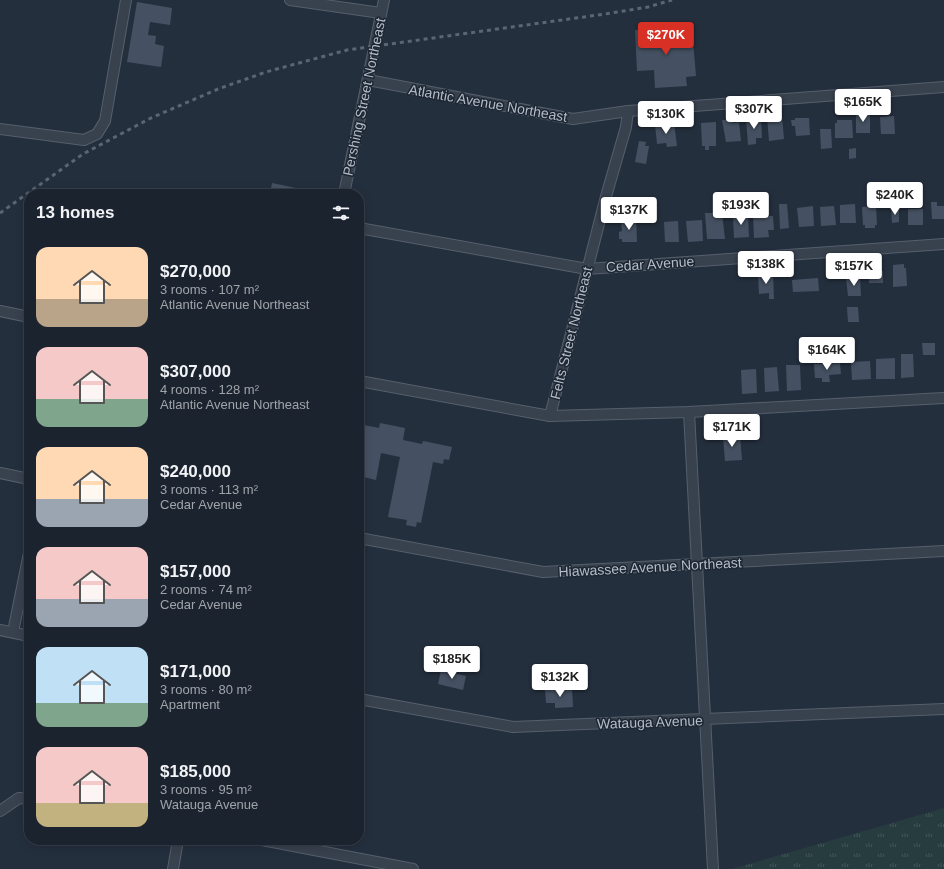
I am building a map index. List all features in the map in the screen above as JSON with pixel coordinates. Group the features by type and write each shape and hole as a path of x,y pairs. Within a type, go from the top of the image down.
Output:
{"street":[{"path":"0,129 84,140 97,134 106,120 126,0"},
{"path":"290,0 381,13"},
{"name":"Pershing Street Northeast","path":"345,189 384,0"},
{"name":"Atlantic Avenue Northeast","path":"368,80 573,119 628,110 944,87"},
{"name":"Felts Street Northeast","path":"550,416 587,269 626,127 628,110"},
{"name":"Cedar Avenue","path":"364,229 587,269 944,244"},
{"path":"0,311 24,316"},
{"path":"364,382 550,416 689,412 944,398"},
{"path":"689,412 713,869"},
{"path":"0,473 24,478"},
{"name":"Hiawassee Avenue Northeast","path":"364,539 543,572 944,551"},
{"path":"13,632 24,578"},
{"path":"0,630 24,635"},
{"name":"Watauga Avenue","path":"364,700 513,727 944,709"},
{"path":"0,811 19,798 24,798"},
{"path":"173,869 177,845"},
{"path":"288,845 413,869"}],"green space":[{"path":"944,808 944,869 732,869"}],"building":[{"path":"137,2 172,8 170,25 150,22 148,35 156,36 155,44 164,46 161,67 127,62"},
{"path":"683,27 684,41 693,41 696,76 686,77 687,86 655,88 654,70 637,71 635,30"},
{"path":"856,113 870,113 870,133 856,133"},
{"path":"782,116 784,139 769,141 767,117"},
{"path":"894,116 895,134 881,134 880,117"},
{"path":"761,117 762,138 756,138 756,144 748,145 746,118"},
{"path":"795,118 809,118 810,135 796,136 795,126 792,126 791,120 795,120"},
{"path":"733,119 733,123 739,122 741,141 726,142 722,120"},
{"path":"837,120 852,120 853,138 835,138 835,123 837,123"},
{"path":"716,122 716,146 709,146 709,150 705,150 705,146 702,146 701,123"},
{"path":"674,123 677,146 667,147 666,143 657,144 655,125"},
{"path":"820,129 831,129 832,148 821,149"},
{"path":"639,141 646,142 645,146 649,146 646,164 635,162"},
{"path":"856,148 856,158 849,159 849,149"},
{"path":"272,183 301,189 271,189"},
{"path":"931,202 937,202 937,206 944,206 944,219 932,219"},
{"path":"779,204 787,204 789,228 780,229"},
{"path":"855,204 856,223 840,223 840,205"},
{"path":"813,206 814,226 799,227 797,208"},
{"path":"834,206 836,225 821,226 820,207"},
{"path":"876,206 877,225 875,225 875,228 865,228 865,225 863,225 862,207"},
{"path":"891,209 899,209 899,222 892,223"},
{"path":"908,209 923,209 923,225 908,225"},
{"path":"736,212 743,212 743,215 748,215 749,237 734,238 733,216 736,216"},
{"path":"705,213 722,213 725,239 707,239"},
{"path":"768,214 768,216 773,216 774,230 768,230 769,237 754,238 753,215"},
{"path":"636,216 637,242 622,242 622,239 619,239 619,232 622,231 621,222 631,222 631,217"},
{"path":"702,220 703,241 688,242 686,221"},
{"path":"678,221 679,242 665,242 664,222"},
{"path":"904,264 904,268 906,268 907,286 893,287 893,265"},
{"path":"869,271 883,271 883,283 869,283"},
{"path":"773,273 774,299 769,299 769,293 759,294 758,274"},
{"path":"860,277 861,296 848,296 846,278"},
{"path":"818,278 819,291 793,292 792,280"},
{"path":"847,307 858,307 859,322 848,322"},
{"path":"922,343 935,343 935,355 923,355"},
{"path":"901,354 913,354 914,377 901,378"},
{"path":"895,358 895,379 876,379 876,359"},
{"path":"870,361 871,379 852,380 851,362"},
{"path":"840,363 841,374 829,375 830,382 822,382 822,378 815,378 814,364"},
{"path":"786,365 800,365 801,390 787,391"},
{"path":"777,367 779,391 765,392 764,368"},
{"path":"756,369 757,393 742,394 741,370"},
{"path":"380,423 405,428 403,440 422,444 423,441 452,447 449,460 444,459 443,464 433,462 421,523 417,522 416,527 406,525 407,520 388,517 400,457 381,453 376,480 364,477 364,425 379,428"},
{"path":"740,435 742,460 725,461 723,436"},
{"path":"441,670 466,676 463,690 438,684"},
{"path":"572,688 573,707 555,708 555,703 546,703 545,690"}],"railway":[{"path":"34,189 83,154 151,118 218,89 266,72 347,50 605,14 648,7 672,0"},
{"path":"0,213 24,196"}]}
